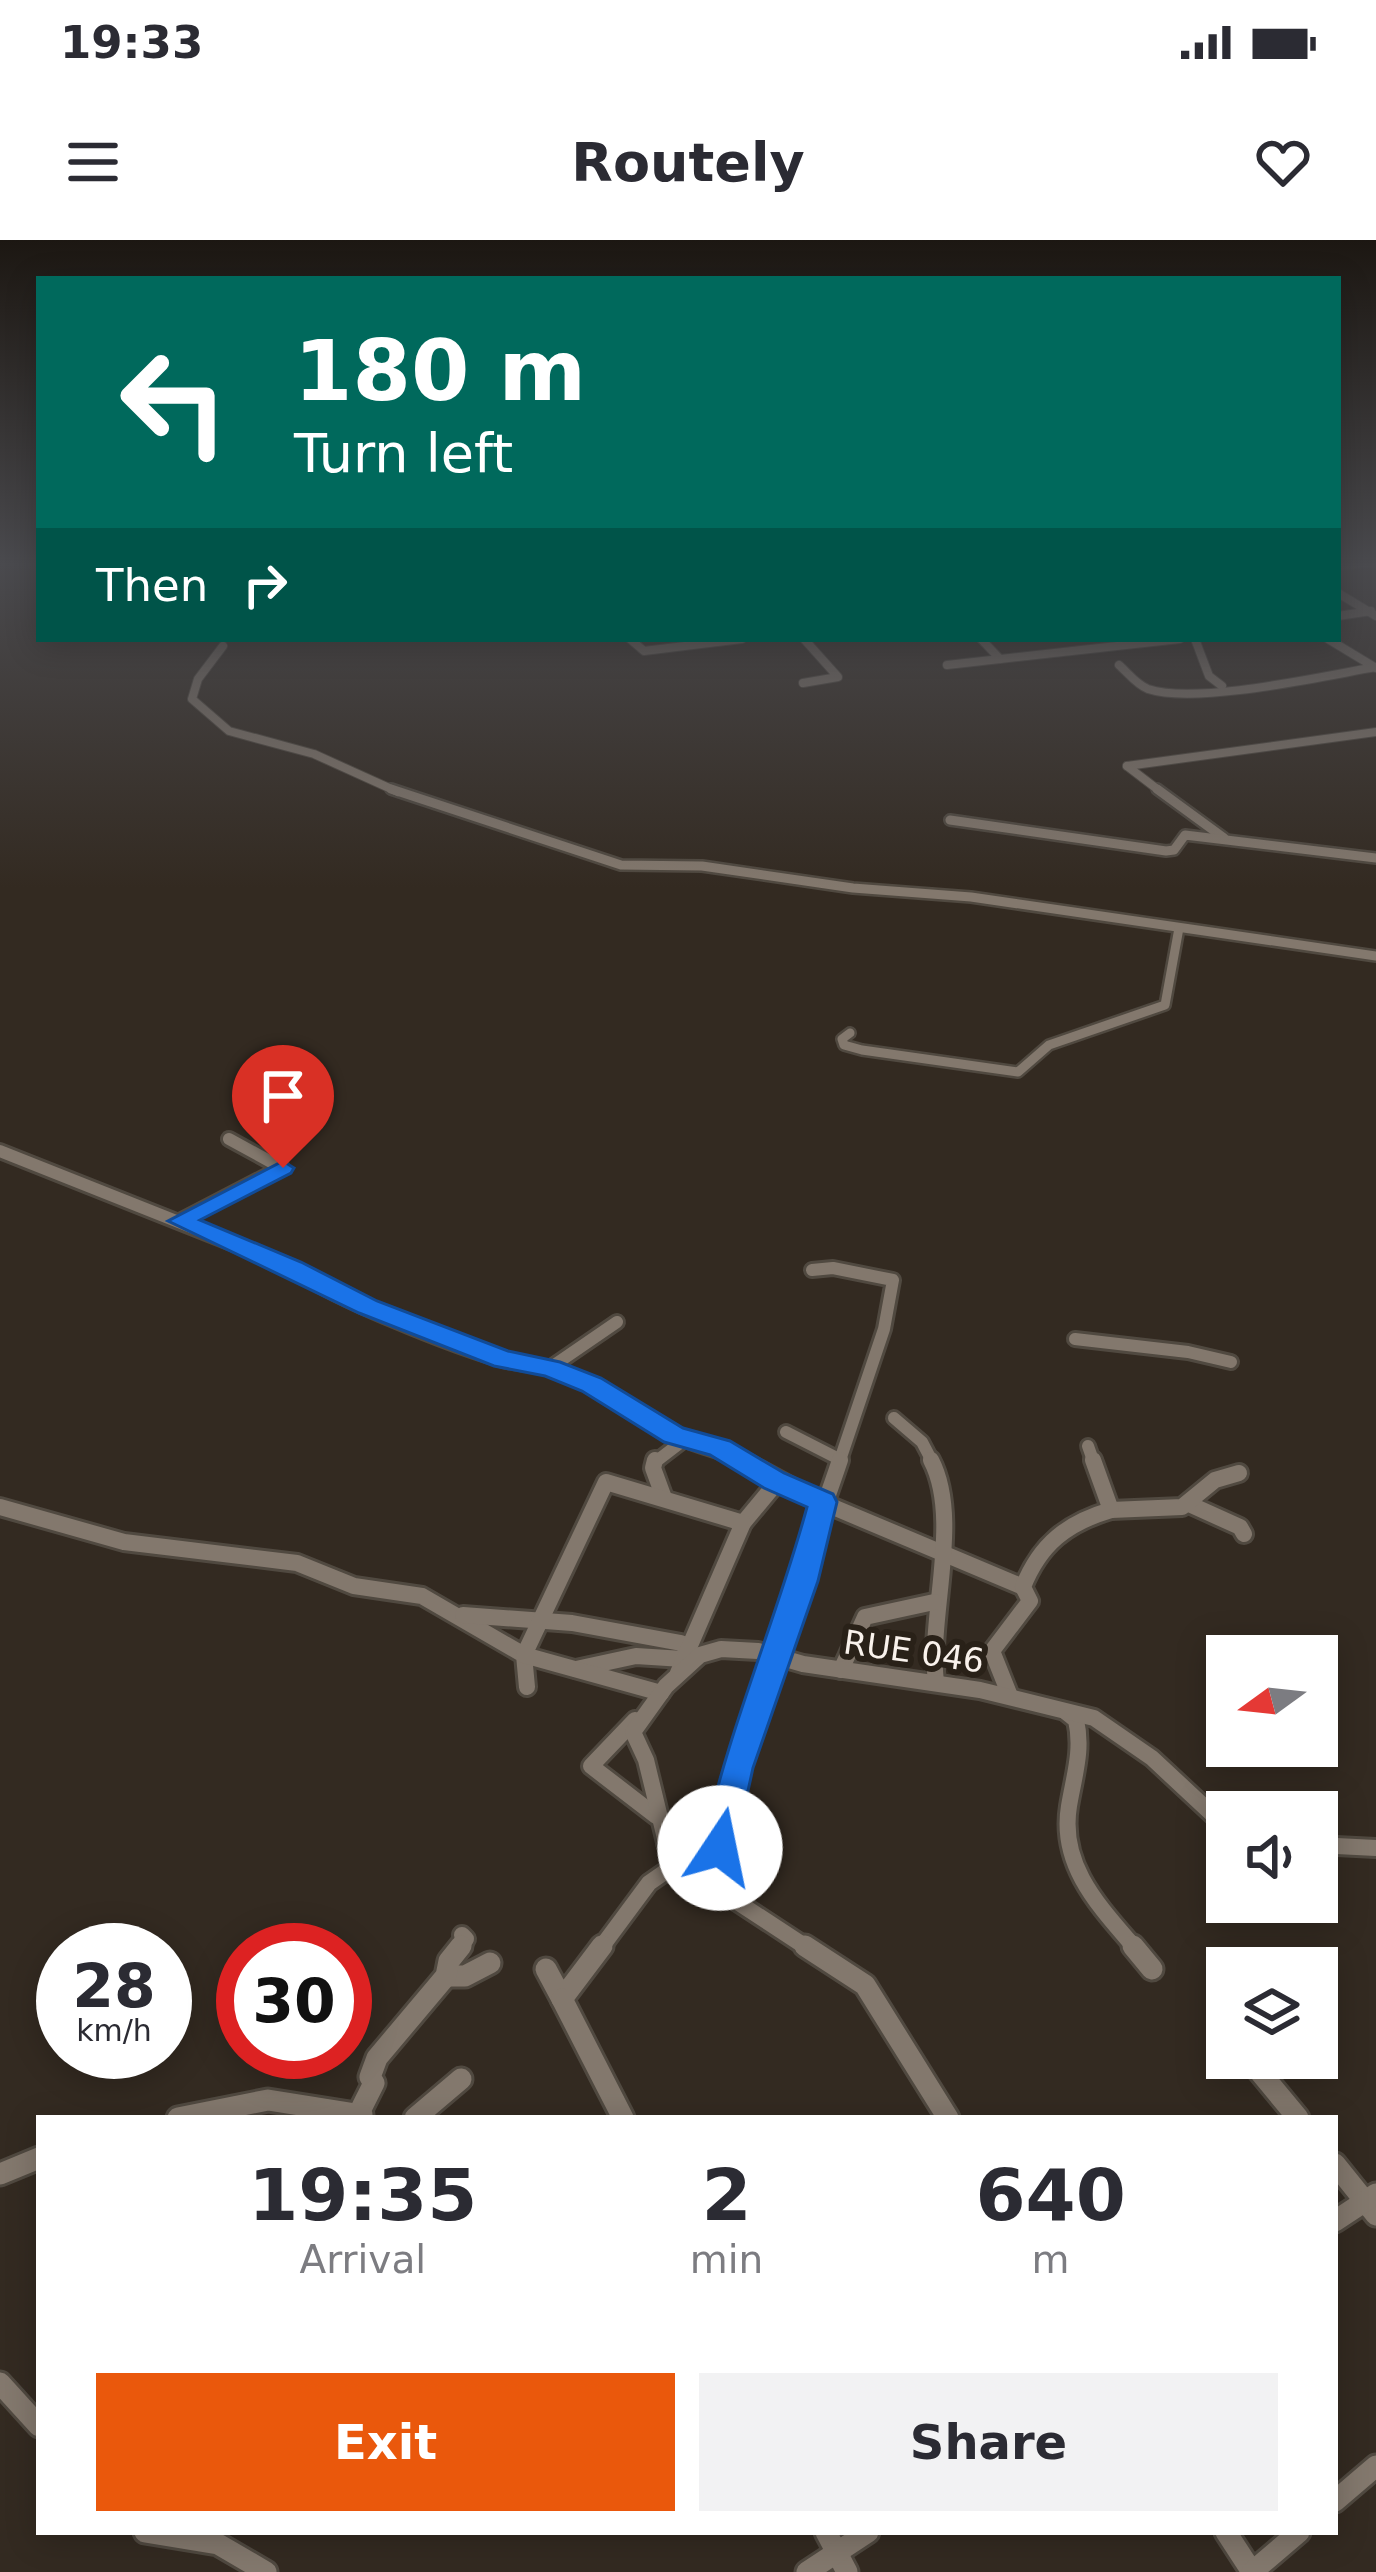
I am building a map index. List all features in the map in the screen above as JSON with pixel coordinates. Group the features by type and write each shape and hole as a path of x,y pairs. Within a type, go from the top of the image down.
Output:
{"street":[{"path":"204,671 192,699 230,731 314,754 362,779 621,865 702,866 853,888 1033,905 1376,956"},
{"path":"803,683 838,677 832,671"},
{"path":"1125,671 1144,688 1155,691 1354,671"},
{"path":"1207,671 1227,687"},
{"path":"1226,839 1127,766 1376,732"},
{"path":"950,820 1166,851 1174,850 1185,835 1376,858"},
{"path":"850,1033 842,1039 844,1046 1018,1072 1032,1053 1067,1034 1130,1020 1165,1004 1179,928"},
{"path":"180,1221 283,1168 229,1139"},
{"path":"0,1151 292,1268 368,1307 503,1360 550,1368 625,1402 684,1440 720,1448 823,1502 1023,1587 1030,1601 1002,1634 992,1657 1010,1696"},
{"path":"716,1888 722,1829 736,1768 884,1329 893,1280 833,1268 812,1270"},
{"path":"550,1368 617,1322"},
{"path":"1076,1339 1232,1363"},
{"path":"894,1418 927,1446 941,1496 942,1555 930,1649 936,1683"},
{"path":"786,1432 795,1440 826,1447 837,1458"},
{"path":"664,1498 653,1468 656,1460 684,1440"},
{"path":"1088,1446 1111,1510"},
{"path":"1023,1587 1046,1540 1056,1531 1111,1510 1189,1504 1213,1478 1239,1473"},
{"path":"676,1678 743,1523 778,1481"},
{"path":"527,1687 524,1655 606,1482 743,1523"},
{"path":"1189,1504 1240,1527 1244,1534"},
{"path":"0,1507 146,1546 297,1563 354,1586 422,1596 524,1655 661,1693"},
{"path":"841,1670 865,1617 934,1602"},
{"path":"458,1615 502,1614 625,1630 681,1643 685,1654"},
{"name":"RUE 046","path":"656,1816 591,1766 695,1659 711,1650 778,1654 803,1664 1010,1696 1094,1718 1152,1758 1206,1808"},
{"path":"569,1670 636,1656 685,1654"},
{"path":"1062,1708 1076,1720 1080,1733 1066,1824 1070,1855 1083,1882 1152,1969"},
{"path":"622,2115 556,1976 649,1883 672,1867 646,1760 633,1732 640,1714"},
{"path":"666,1843 716,1888 865,1985 946,2115"},
{"path":"1338,1846 1376,1848"},
{"path":"193,2115 268,2100 362,2115 377,2058 446,1976 448,1961 466,1939 462,1935"},
{"path":"446,1976 465,1976 490,1963"},
{"path":"419,2115 460,2079"},
{"path":"1266,2079 1296,2115"},
{"path":"0,2174 36,2159"},
{"path":"1338,2167 1372,2203 1338,2220"},
{"path":"4,2396 36,2423"},
{"path":"1338,2498 1376,2466"},
{"path":"163,2535 218,2544 266,2572"},
{"path":"807,2572 863,2535"},
{"path":"1228,2535 1252,2572 1295,2535"}],"route":[{"path":"283,1168 180,1221 292,1268 368,1307 429,1327 503,1360 550,1368 591,1385 674,1435 720,1448 823,1502 802,1581 736,1768 720,1848"}]}
